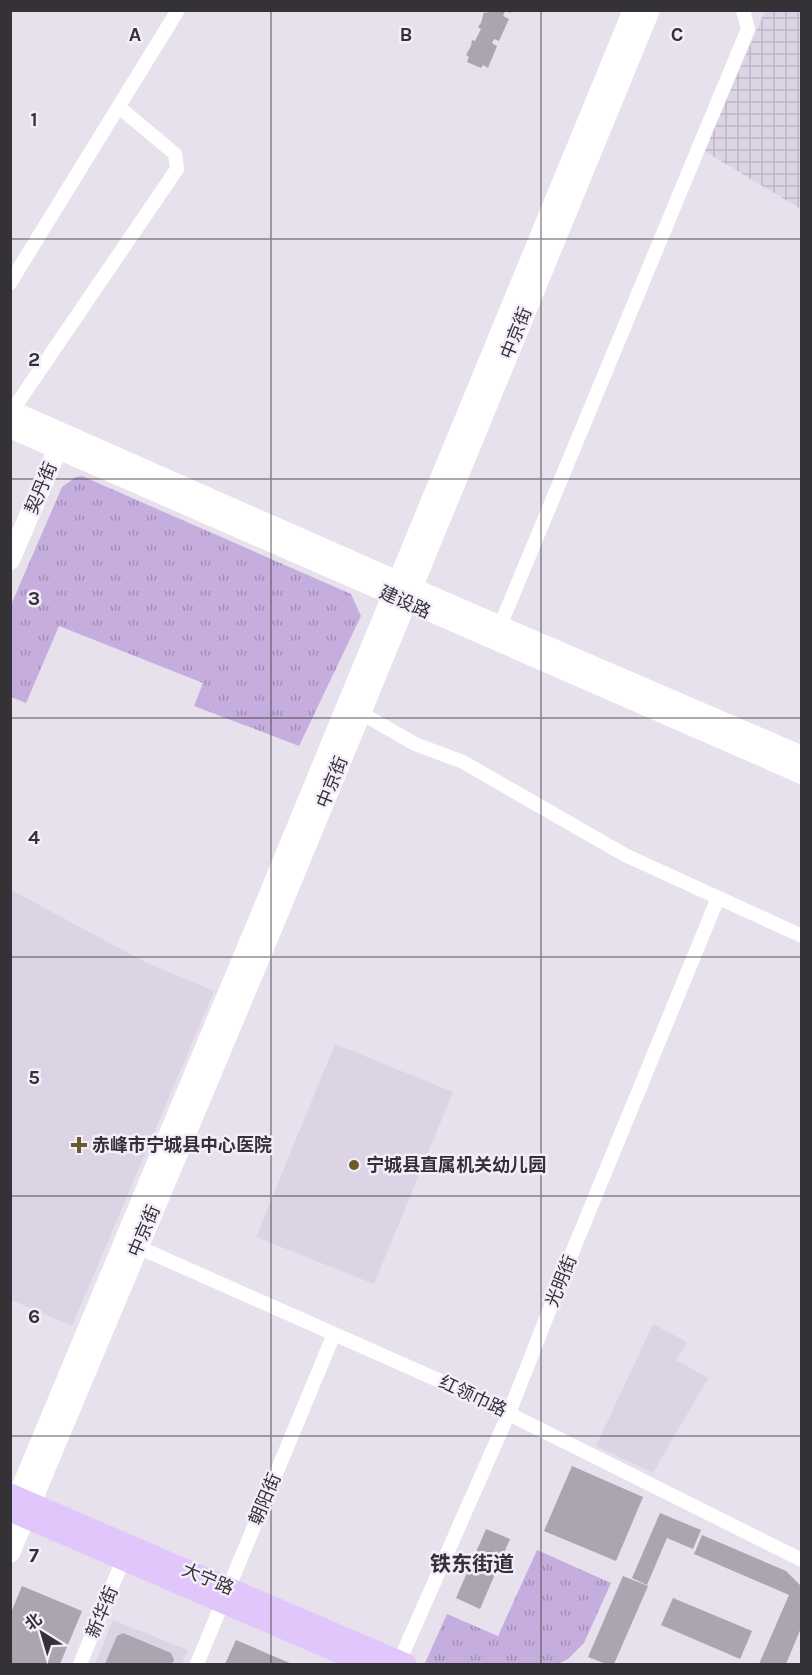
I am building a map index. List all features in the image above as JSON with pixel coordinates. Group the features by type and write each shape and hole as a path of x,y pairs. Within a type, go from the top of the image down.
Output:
{"main road":[{"name":"中京街","path":"17,1507 138,1247 360,713 402,591 633,10"},
{"name":"中京街","path":"10,1553 17,1507 260,916 402,591 650,10"},
{"name":"建设路","path":"11,416 402,591 801,774"},
{"name":"建设路","path":"11,416 58,448 402,591 500,626 801,756"},
{"name":"契丹街","path":"10,560 58,448"},
{"name":"大宁路","path":"17,1507 123,1560 225,1595 403,1663"},
{"name":"大宁路","path":"17,1507 225,1595 365,1665"}],"street":[{"path":"500,626 748,29 743,10"},
{"path":"10,283 177,11"},
{"path":"11,416 177,169 175,154 119,107"},
{"path":"360,713 415,744 463,762 625,855 801,936"},
{"name":"光明街","path":"403,1663 509,1413 569,1260 718,898"},
{"name":"红领巾路","path":"138,1247 509,1413 801,1560"},
{"name":"朝阳街","path":"197,1665 334,1334"},
{"name":"新华街","path":"80,1665 123,1560"}],"shaded area":[{"path":"765,11 801,13 801,209 704,151"},
{"name":"赤峰市宁城县中心医院","path":"11,890 147,963 214,991 72,1326 11,1300"},
{"name":"宁城县直属机关幼儿园","path":"335,1044 453,1092 374,1284 256,1237"},
{"path":"653,1324 687,1342 676,1360 708,1378 653,1473 596,1446"},
{"path":"113,1620 188,1650 182,1664 95,1664"}],"green space":[{"path":"82,476 351,594 361,616 299,746 194,706 203,683 59,626 26,703 11,697 11,605 62,487 76,477"},
{"path":"537,1550 611,1583 584,1643 568,1659 558,1664 425,1663 447,1614 498,1636"}],"building":[{"path":"488,10 512,10 511,13 505,11 503,16 509,19 499,41 494,39 492,43 497,46 488,68 483,65 481,68 467,62 469,57 466,55 472,40 475,41 481,29 478,27 484,12 487,13"},
{"path":"572,1466 643,1497 616,1561 544,1531"},
{"path":"660,1513 701,1530 693,1549 667,1538 647,1585 632,1578"},
{"path":"486,1529 510,1539 480,1609 456,1598"},
{"path":"702,1535 786,1571 801,1586 801,1628 786,1664 759,1664 789,1595 694,1554"},
{"path":"623,1576 648,1586 614,1664 606,1664 588,1657"},
{"path":"22,1586 82,1611 60,1664 10,1664 10,1615"},
{"path":"673,1598 752,1631 740,1659 661,1625"},
{"path":"123,1633 171,1653 174,1660 172,1664 105,1664 117,1636"},
{"path":"236,1640 292,1664 225,1664"}],"place":[{"name":"赤峰市宁城县中心医院","path":"79,1145"},
{"name":"宁城县直属机关幼儿园","path":"354,1165"}],"district":[{"name":"铁东街道","path":"472,1564"}]}
